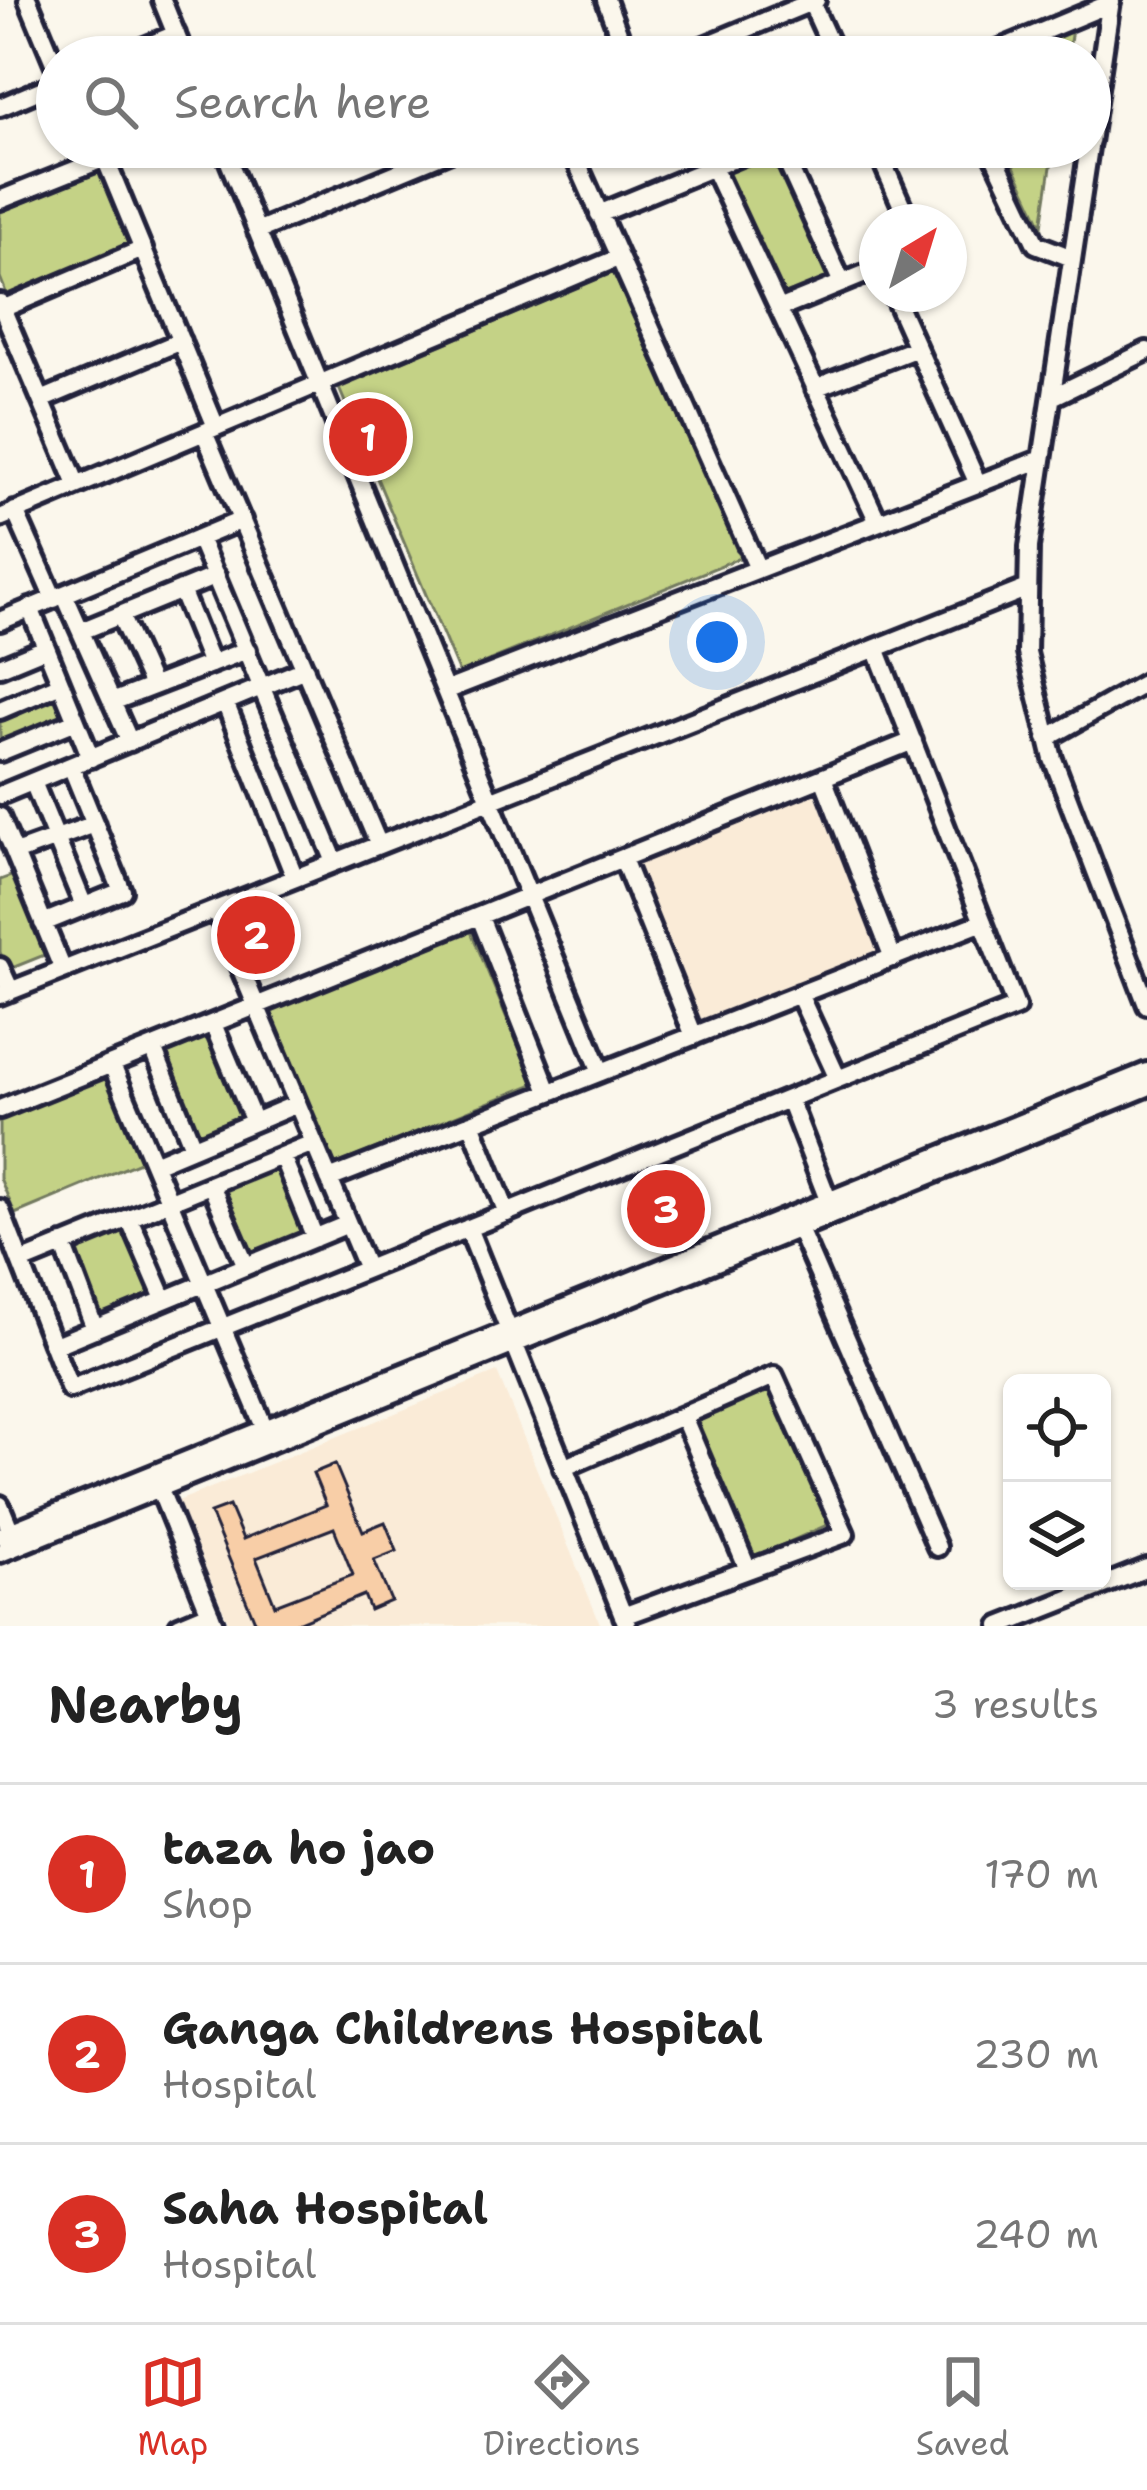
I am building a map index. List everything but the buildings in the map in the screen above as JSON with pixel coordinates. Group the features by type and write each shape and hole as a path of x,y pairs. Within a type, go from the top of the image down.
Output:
{"street":[{"path":"28,0 43,36"},
{"path":"162,0 176,34 171,36"},
{"path":"606,0 619,36"},
{"path":"729,36 814,1 828,36"},
{"path":"1031,36 1111,2"},
{"path":"1106,36 1111,2"},
{"path":"0,107 36,92"},
{"path":"0,200 80,168"},
{"path":"109,168 181,340 242,520 379,845"},
{"path":"232,168 602,1072"},
{"path":"257,231 409,168"},
{"path":"578,168 758,569"},
{"path":"599,214 711,168"},
{"path":"713,168 878,522"},
{"path":"790,168 842,283"},
{"path":"885,168 901,204"},
{"path":"1000,168 1036,244 1072,258"},
{"path":"1086,168 1042,459 1028,588 1027,653 1047,738 1147,1005"},
{"path":"76,485 1,306 143,249"},
{"path":"130,742 81,631 4,514 618,258"},
{"path":"779,309 859,276"},
{"path":"901,312 978,484"},
{"path":"41,400 181,340"},
{"path":"815,388 917,348"},
{"path":"1052,398 1147,351"},
{"path":"447,690 1042,459"},
{"path":"0,621 242,520"},
{"path":"199,538 334,862"},
{"path":"81,631 215,576"},
{"path":"0,967 5,993 1028,588"},
{"path":"181,590 212,664"},
{"path":"30,608 92,758"},
{"path":"120,615 152,686"},
{"path":"0,667 46,648"},
{"path":"0,1209 70,1389 1016,1007 876,648"},
{"path":"112,702 247,650"},
{"path":"0,795 305,669"},
{"path":"1047,738 1147,682"},
{"path":"0,710 61,684"},
{"path":"225,702 295,878"},
{"path":"0,752 76,721"},
{"path":"0,1109 913,741"},
{"path":"43,923 122,891 70,766"},
{"path":"824,778 893,958"},
{"path":"33,782 84,906"},
{"path":"63,970 6,836 56,837 95,824"},
{"path":"623,860 694,1036"},
{"path":"215,910 367,1269"},
{"path":"479,917 549,1092"},
{"path":"329,1179 983,922"},
{"path":"800,994 838,1079"},
{"path":"213,1024 254,1122"},
{"path":"153,1048 193,1147"},
{"path":"112,1065 268,1435"},
{"path":"511,1337 799,1229 831,1208 1147,1072"},
{"path":"0,1505 7,1542 831,1208 1147,1087"},
{"path":"789,1099 831,1208"},
{"path":"154,1164 297,1104"},
{"path":"471,1123 507,1213"},
{"path":"20,1262 314,1143"},
{"path":"282,1156 315,1238"},
{"path":"211,1185 246,1266"},
{"path":"129,1218 164,1299"},
{"path":"53,1346 348,1224"},
{"path":"468,1228 563,1468 625,1621 845,1534 774,1376 563,1468"},
{"path":"799,1229 937,1547"},
{"path":"63,1244 94,1329"},
{"path":"683,1416 748,1570"},
{"path":"156,1480 213,1620 179,1626"},
{"path":"1000,1626 1147,1568"}],"shaded area":[{"path":"814,791 877,951 697,1021 634,863"},
{"path":"497,1372 601,1626 230,1626 178,1501"}],"green space":[{"path":"780,168 830,276 783,298 723,170"},
{"path":"1015,168 1051,168 1042,226"},
{"path":"100,171 130,245 7,295 0,277 0,212"},
{"path":"613,272 744,556 459,673 339,388"},
{"path":"60,691 71,717 0,746 0,716"},
{"path":"19,873 52,952 7,970 0,952 0,880"},
{"path":"470,929 534,1084 333,1166 269,1011"},
{"path":"211,1032 248,1116 197,1138 161,1054"},
{"path":"106,1075 142,1161 15,1214 0,1178 0,1118"},
{"path":"278,1163 307,1234 247,1258 219,1186"},
{"path":"127,1225 156,1298 99,1321 69,1248"},
{"path":"769,1386 829,1524 753,1558 693,1419"}],"place":[{"name":"taza ho jao","path":"368,437"},
{"name":"Ganga Childrens Hospital","path":"256,935"},
{"name":"Saha Hospital","path":"666,1209"}]}
